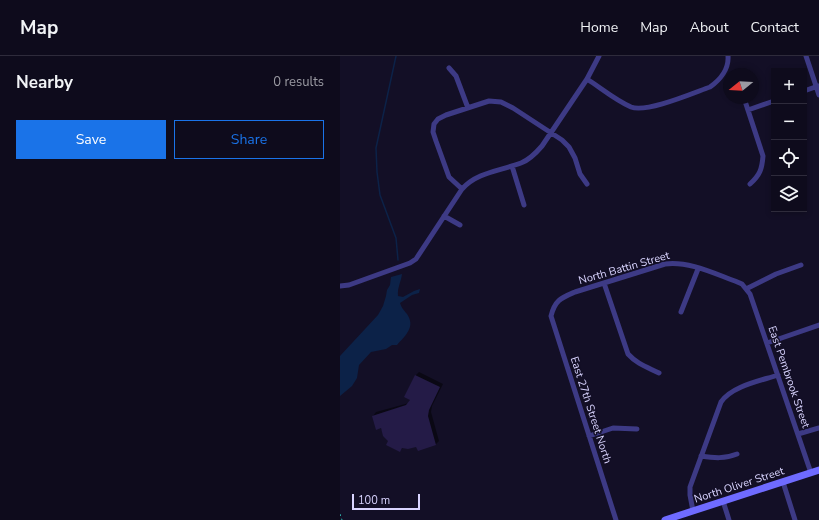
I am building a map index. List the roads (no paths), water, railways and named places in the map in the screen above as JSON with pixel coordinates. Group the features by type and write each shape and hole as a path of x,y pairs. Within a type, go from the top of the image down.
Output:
{"main road":[{"name":"North Oliver Street","path":"666,520 819,470"}],"street":[{"path":"340,286 349,285 410,263 416,259 462,189 468,183 478,177 521,163 535,155 586,79 599,56"},
{"path":"727,68 728,56"},
{"path":"806,56 818,86 819,95"},
{"path":"449,68 456,76 468,108"},
{"path":"586,79 632,107 641,108 652,107 710,87 723,78"},
{"path":"807,90 818,86"},
{"path":"462,189 449,177 442,161 433,132 434,124 438,119 446,115 489,101 501,102 513,108 562,140 569,147 575,158 580,174 587,184"},
{"path":"748,110 771,102"},
{"path":"746,104 763,156 762,166 758,178 750,184"},
{"path":"512,166 524,205"},
{"path":"444,216 460,225"},
{"name":"North Battin Street","path":"554,306 562,298 604,283 665,264 676,263 698,268 736,281 746,289"},
{"path":"746,289 776,274 802,265"},
{"path":"681,312 698,268"},
{"path":"604,283 628,354 637,363 659,373"},
{"name":"East Pembrook Street","path":"746,289 753,301 811,473"},
{"name":"East 27th Street North","path":"554,306 551,316 616,520"},
{"path":"767,343 819,325"},
{"path":"693,511 690,487 721,402 733,391 778,375"},
{"path":"589,436 613,428 637,429"},
{"path":"798,434 819,428"},
{"path":"701,456 725,458 738,454"},
{"path":"783,482 796,520"},
{"path":"723,501 729,520"}],"water":[{"path":"402,274 398,296 403,297 420,289 419,293 412,295 400,303 409,319 410,327 408,331 397,345 392,345 386,349 371,352 359,365 357,378 352,386 340,396 340,356 378,315 383,306 391,277"}],"waterway":[{"path":"396,56 376,148 380,195 396,238 398,260"}]}
